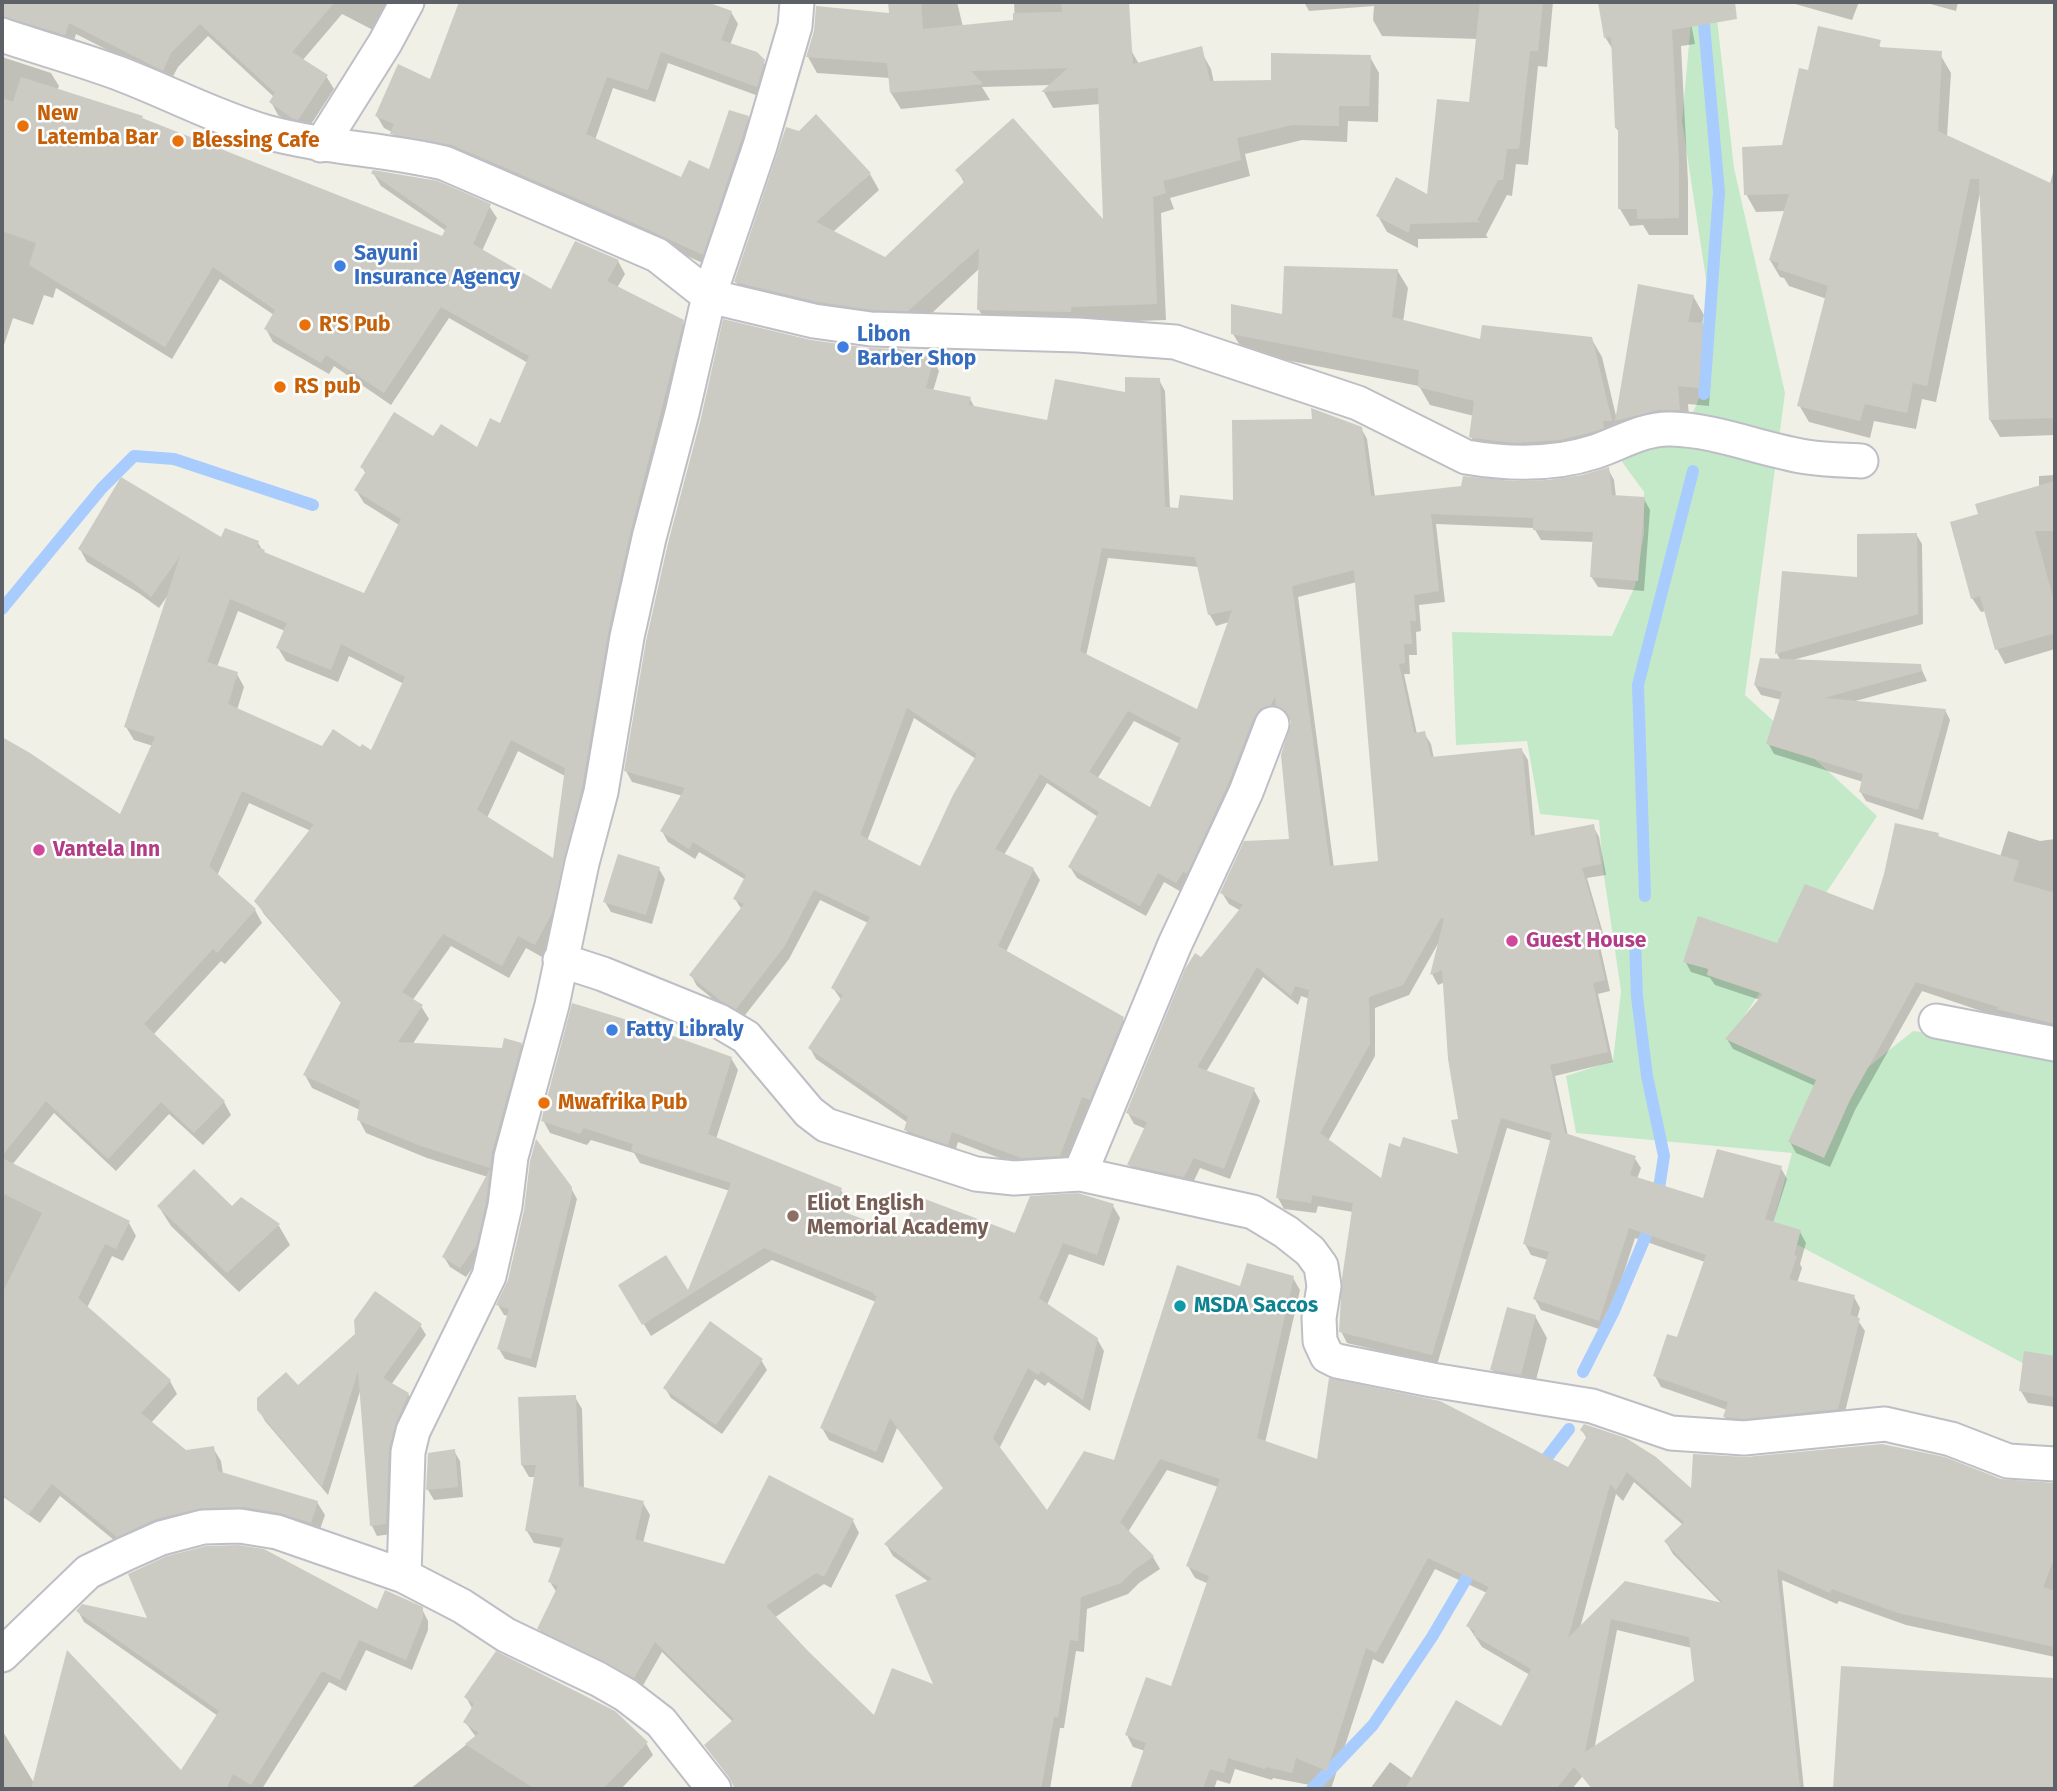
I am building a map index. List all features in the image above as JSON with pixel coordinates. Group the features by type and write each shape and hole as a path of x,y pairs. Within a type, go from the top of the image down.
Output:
{"street":[{"path":"321,145 385,43 407,2"},
{"path":"404,1576 408,1452 413,1431 489,1276 505,1206 511,1157 552,1005 582,863 601,792 627,637 709,296 760,146 795,26 797,2"},
{"path":"2,35 119,74 265,131 321,145 409,155 444,163 657,255 709,296 814,321 871,329 1078,335 1175,342 1358,403 1466,457 1485,461 1553,461 1596,452 1634,436 1668,428 1704,432 1809,458 1861,461"},
{"path":"1080,1174 1175,944 1246,792 1272,724"},
{"path":"560,960 603,974 719,1021 746,1037 809,1112 826,1125 976,1174 1014,1178 1080,1174 1253,1212 1286,1232 1310,1251 1321,1266 1324,1286 1319,1318 1321,1341 1327,1356 1337,1361 1432,1380 1592,1406 1671,1433 1744,1438 1885,1424 1951,1439 2008,1461 2055,1464"},
{"path":"1936,1021 2055,1044"},
{"path":"2,1655 88,1572 161,1538 203,1527 240,1526 277,1532 404,1576 462,1606 506,1635 626,1695 661,1722 714,1789"}],"green space":[{"path":"1689,2 1715,2 1734,168 1785,393 1745,695 1877,816 1731,1036 1846,1085 1913,1031 2041,1046 2055,1050 2055,1380 1771,1231 1792,1153 1576,1133 1566,1076 1613,1061 1621,991 1603,869 1599,820 1540,814 1527,741 1456,745 1452,632 1612,636 1635,586 1644,534 1644,492 1620,459 1685,431 1704,387 1706,279 1682,121 1692,12"}],"building":[{"path":"2,2 335,2 292,52 328,75 298,120 269,102 275,93 200,24 171,53 163,71 69,23 65,35 2,16"},
{"path":"459,2 707,2 732,11 721,40 757,52 765,60 757,87 661,52 648,90 607,77 586,134 681,177 689,160 709,169 729,110 749,116 703,255 452,145 390,134 394,124 375,116 398,64 430,79"},
{"path":"888,2 921,2 923,29 1013,20 1013,13 1062,12 1061,2 1129,2 1133,64 1202,46 1210,81 1271,80 1271,53 1371,55 1369,106 1339,106 1339,126 1292,125 1237,138 1241,160 1163,181 1166,193 1153,197 1157,304 1071,307 1071,312 977,310 979,248 908,311 873,310 818,302 734,282 786,127 799,131 816,114 871,173 816,222 885,257 965,181 955,170 1013,118 1103,219 1098,88 1041,92 1068,68 971,71 983,84 890,93 887,63 806,57 814,31 816,6 889,13"},
{"path":"1480,2 1543,2 1538,51 1530,51 1519,149 1507,149 1503,180 1498,180 1477,220 1481,222 1410,224 1409,233 1376,216 1396,177 1427,194 1437,99 1469,102"},
{"path":"1598,2 1735,2 1737,19 1672,30 1679,218 1637,219 1637,209 1618,209 1618,128 1615,128 1611,37 1604,38"},
{"path":"1818,26 1881,40 1879,47 1942,51 1938,131 2055,185 2055,418 1989,420 1979,179 1970,179 1927,386 1913,383 1907,413 1865,404 1860,421 1797,406 1828,286 1777,269 1779,263 1769,260 1789,194 1744,195 1742,147 1782,145 1799,68 1808,70"},
{"path":"21,77 143,116 142,118 442,236 447,226 371,173 373,170 438,181 491,204 473,244 551,289 575,241 619,260 607,281 684,320 630,534 608,634 582,788 552,913 535,945 518,936 502,966 443,934 402,992 423,1005 398,1042 502,1048 504,1038 522,1043 490,1168 418,1145 357,1120 360,1101 303,1075 341,1002 254,901 314,824 242,791 209,866 256,909 217,953 213,949 144,1024 225,1101 194,1133 161,1102 108,1159 46,1101 2,1156 2,737 120,814 155,737 124,727 180,556 151,597 131,581 78,549 121,477 221,537 225,528 259,541 257,547 265,550 264,552 364,593 401,519 354,490 366,471 360,467 394,412 433,436 441,424 477,447 490,418 500,423 529,356 441,307 384,393 326,355 321,363 264,329 275,310 213,267 165,347 29,265 36,243 2,231 2,98 13,102","holes":["230,599 287,623 276,648 331,670 341,644 405,677 371,750 362,744 360,747 333,729 322,746 228,704 238,672 207,662","511,740 565,768 553,858 477,810"]},
{"path":"1284,266 1398,269 1392,317 1480,339 1482,325 1592,337 1612,421 1603,421 1604,428 1596,431 1560,440 1515,443 1472,438 1469,437 1474,401 1418,387 1419,370 1231,334 1231,304 1282,314"},
{"path":"1638,284 1694,295 1688,322 1703,323 1699,388 1678,386 1680,410 1658,410 1615,421"},
{"path":"723,319 811,340 868,348 900,349 934,358 926,388 971,397 969,405 1047,420 1055,379 1125,392 1125,377 1160,378 1165,507 1178,508 1180,495 1233,500 1232,420 1312,419 1311,408 1362,427 1371,496 1461,486 1463,476 1513,481 1548,480 1582,475 1609,467 1612,495 1645,497 1638,581 1590,577 1593,532 1533,530 1533,518 1431,514 1439,591 1414,595 1416,621 1410,621 1412,644 1404,644 1405,663 1399,664 1414,733 1425,731 1431,757 1522,748 1531,836 1594,824 1601,864 1582,868 1600,929 1594,931 1605,980 1593,983 1608,1052 1550,1065 1565,1133 1636,1156 1630,1175 1703,1198 1717,1149 1782,1166 1765,1219 1801,1230 1794,1255 1797,1256 1789,1279 1855,1295 1850,1315 1860,1318 1838,1409 1744,1419 1723,1417 1728,1402 1653,1376 1667,1334 1677,1337 1706,1255 1629,1228 1599,1321 1533,1299 1549,1252 1523,1244 1552,1133 1501,1118 1432,1355 1339,1332 1342,1278 1353,1203 1312,1195 1311,1203 1276,1198 1309,990 1295,986 1291,996 1257,967 1197,1067 1255,1088 1224,1169 1194,1158 1184,1177 1127,1165 1147,1122 1126,1113 1185,969 1195,953 1201,957 1243,905 1220,893 1244,841 1289,839 1281,755 1291,722 1286,711 1276,706 1275,696 1271,705 1260,709 1254,717 1228,784 1187,874 1183,872 1176,883 1158,873 1140,906 1068,867 1099,812 1040,774 995,849 1034,868 998,946 1124,1017 1090,1100 1082,1097 1060,1156 1021,1158 952,1132 948,1145 904,1130 908,1117 808,1048 843,995 831,988 870,917 814,890 784,947 736,1009 721,1001 689,975 744,904 733,899 746,875 693,842 689,849 660,831 685,788 624,771 646,641 668,543 701,418","holes":["1102,548 1195,557 1208,615 1232,610 1197,709 1080,651","1354,570 1378,861 1330,866 1292,586","907,708 977,754 953,795 920,866 860,835","1128,711 1181,738 1150,807 1089,772","1441,918 1444,919 1430,975 1442,970 1448,1059 1458,1119 1451,1120 1458,1154 1403,1137 1400,1147 1389,1143 1381,1178 1320,1133 1370,1044 1369,997 1403,985"]},
{"path":"2055,481 2055,531 2035,531 2055,605 2055,633 1995,650 1980,596 1971,599 1950,522 1978,514 1975,504"},
{"path":"1917,533 1918,614 1775,654 1782,571 1857,577 1857,534"},
{"path":"1760,658 1921,664 1922,671 1824,698 1946,709 1918,810 1859,792 1863,774 1766,744 1782,692 1754,685"},
{"path":"1895,823 1939,833 1938,836 2019,861 2013,881 2055,893 2055,1024 1997,1009 1998,1007 1916,982 1850,1100 1824,1158 1788,1142 1816,1080 1725,1039 1763,994 1707,975 1708,969 1683,962 1698,916 1777,943 1805,884 1873,910"},
{"path":"618,854 660,867 646,915 603,902"},
{"path":"572,1003 732,1057 708,1134 842,1188 834,1208 902,1234 917,1196 1015,1233 1030,1196 1078,1193 1114,1204 1097,1255 1063,1243 1039,1298 1098,1338 1083,1400 1041,1371 1038,1375 1028,1368 993,1438 1047,1510 1084,1451 1114,1460 1177,1265 1240,1286 1247,1263 1294,1276 1257,1438 1317,1459 1329,1378 1440,1401 1568,1467 1587,1436 1580,1430 1584,1424 1626,1438 1656,1457 1691,1488 1693,1454 1746,1457 1882,1444 1945,1457 2001,1479 2055,1483 2055,1556 2043,1587 2055,1591 2055,1647 1898,1613 1832,1589 1830,1593 1777,1569 1800,1789 1592,1789 1574,1767 1556,1789 1405,1789 1456,1700 1501,1726 1531,1669 1473,1635 1475,1631 1466,1626 1489,1587 1428,1558 1376,1653 1366,1648 1327,1771 1296,1758 1292,1773 1266,1767 1265,1769 1228,1758 1224,1773 1210,1769 1203,1789 1130,1789 1146,1743 1125,1735 1146,1677 1171,1686 1209,1576 1186,1566 1220,1479 1160,1459 1120,1522 1154,1556 1121,1583 1081,1597 1078,1641 1070,1640 1058,1717 1054,1717 1041,1789 735,1789 704,1745 734,1719 655,1642 634,1678 537,1629 558,1586 548,1582 564,1538 525,1531 536,1465 521,1465 518,1397 576,1395 579,1486 644,1501 635,1539 724,1564 769,1475 854,1519 824,1577 816,1573 766,1606 874,1715 892,1668 933,1684 895,1595 932,1579 884,1544 943,1488 890,1418 876,1452 820,1428 877,1296 873,1295 874,1293 764,1248 642,1325 618,1285 666,1255 688,1290 731,1183 631,1151 633,1144 584,1128 580,1134 541,1121","holes":["1627,1472 1684,1522 1664,1541 1723,1603 1625,1581 1568,1638 1610,1484 1616,1490","1611,1619 1689,1637 1694,1681 1585,1752"]},
{"path":"536,1139 572,1187 572,1194 531,1359 497,1349 509,1309 496,1305 508,1280"},
{"path":"2,1158 130,1221 116,1249 105,1244 78,1298 171,1380 141,1413 186,1450 214,1446 218,1471 318,1501 311,1523 280,1513 243,1507 202,1508 156,1519 117,1537 52,1484 28,1515 2,1494 2,1294 42,1213 2,1193"},
{"path":"194,1169 232,1206 241,1197 280,1224 227,1273 157,1206"},
{"path":"490,1169 486,1203 476,1246 460,1268 442,1257"},
{"path":"375,1291 422,1324 383,1378 409,1393 389,1448 386,1524 370,1526 358,1371 322,1487 257,1410 257,1398 286,1372 298,1385 355,1334 354,1320"},
{"path":"1507,1307 1536,1315 1521,1375 1490,1370"},
{"path":"710,1321 763,1359 716,1425 663,1388"},
{"path":"2024,1351 2055,1356 2055,1397 2019,1391"},
{"path":"455,1449 458,1487 426,1490 428,1453"},
{"path":"239,1545 264,1549 377,1609 385,1590 423,1607 423,1618 406,1660 359,1640 340,1680 322,1671 251,1785 233,1774 226,1789 31,1789 67,1650 181,1770 219,1711 76,1611 82,1604 147,1618 128,1574 167,1556 206,1546"},
{"path":"496,1651 615,1711 648,1742 603,1789 535,1789 465,1744 479,1733 463,1722 474,1704 464,1697"},
{"path":"1841,1666 2055,1678 2055,1789 1833,1789"}],"waterway":[{"path":"1702,2 1719,192 1704,394"},
{"path":"2,609 102,488 134,456 174,459 313,505"},
{"path":"1645,896 1638,685 1693,471"},
{"path":"1635,942 1637,997 1647,1076 1664,1156 1657,1201"},
{"path":"1583,1372 1614,1311 1653,1219"},
{"path":"1539,1468 1569,1429"},
{"path":"1312,1789 1373,1725 1432,1637 1475,1564"}],"place":[{"name":"New Latemba Bar","path":"23,126"},
{"name":"Blessing Cafe","path":"178,141"},
{"name":"Sayuni Insurance Agency","path":"340,266"},
{"name":"R'S Pub","path":"305,325"},
{"name":"Libon Barber Shop","path":"843,347"},
{"name":"RS pub","path":"280,387"},
{"name":"Vantela Inn","path":"39,850"},
{"name":"Guest House","path":"1512,941"},
{"name":"Fatty Libraly","path":"612,1030"},
{"name":"Mwafrika Pub","path":"544,1103"},
{"name":"Eliot English Memorial Academy","path":"793,1216"},
{"name":"MSDA Saccos","path":"1180,1306"}]}
